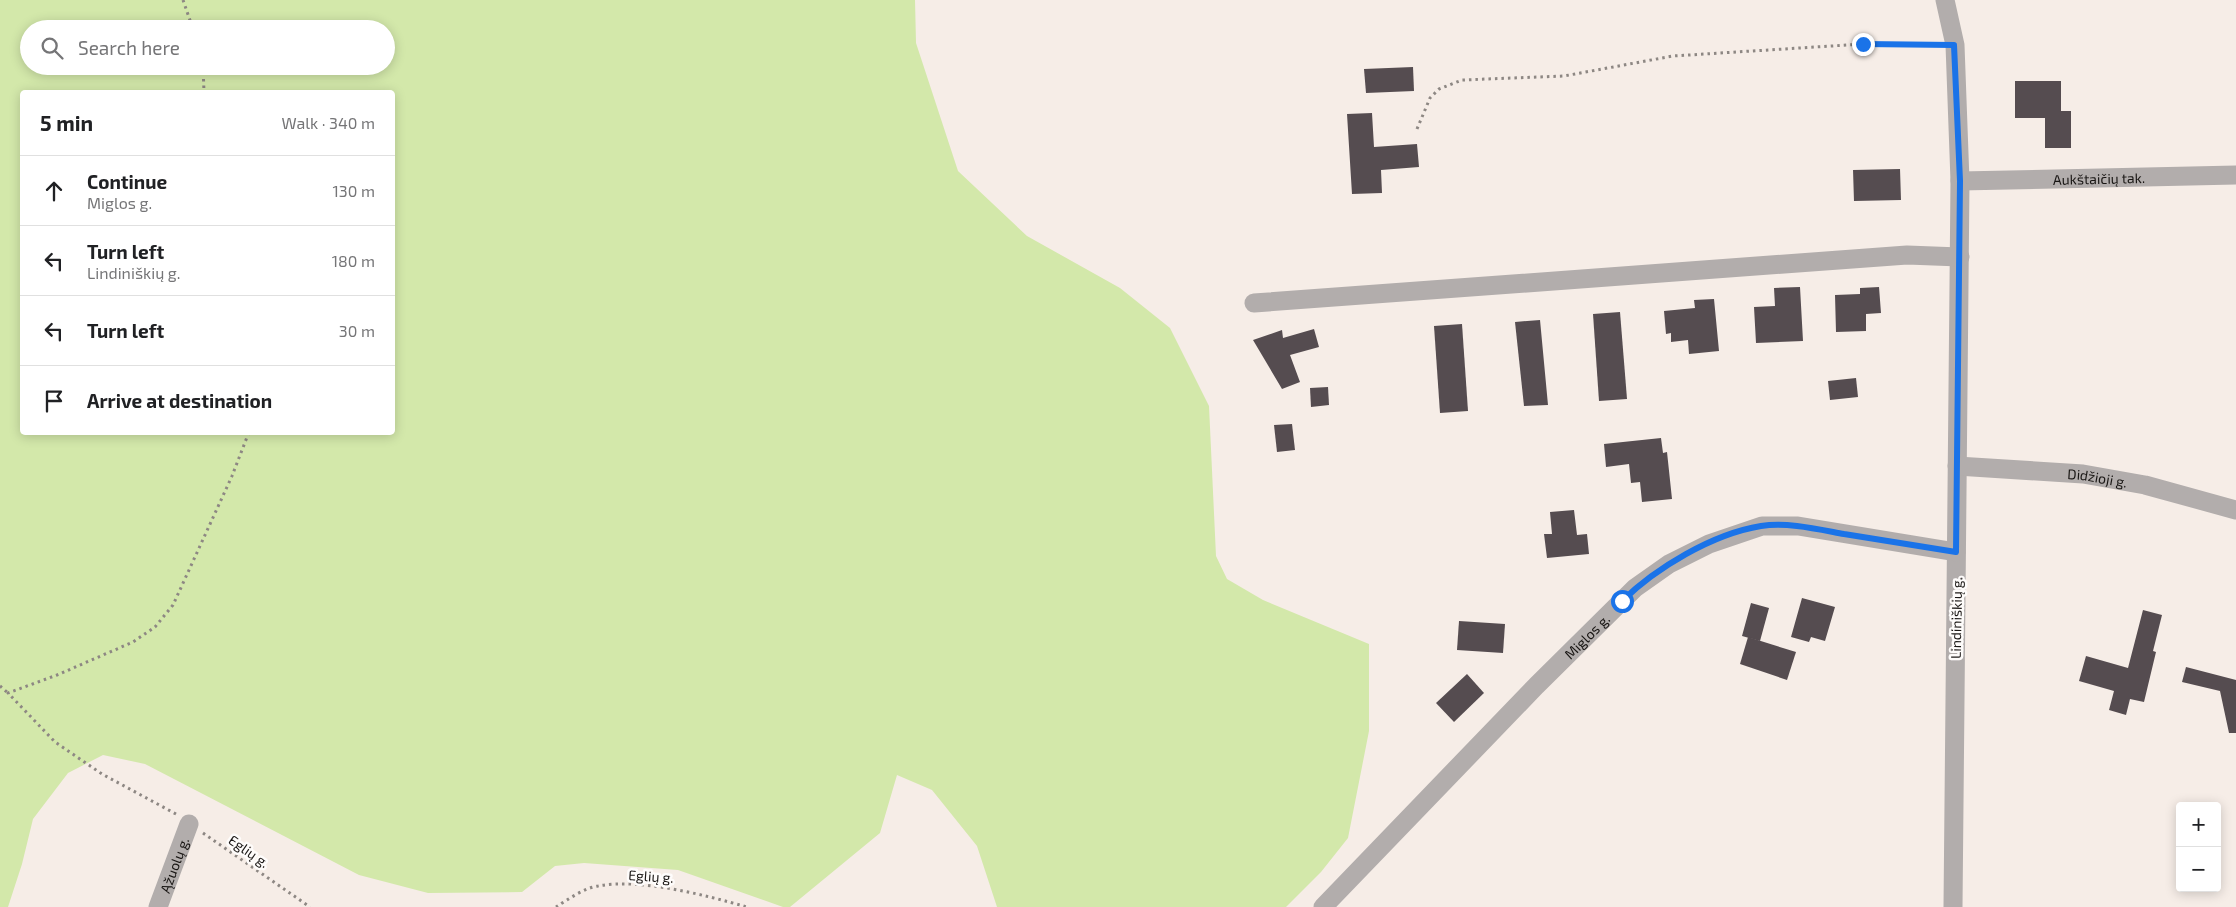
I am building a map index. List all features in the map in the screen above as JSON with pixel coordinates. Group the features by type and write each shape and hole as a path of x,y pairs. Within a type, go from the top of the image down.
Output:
{"street":[{"name":"Lindiniškių g.","path":"1946,0 1954,45 1960,181 1952,907"},
{"name":"Aukštaičių tak.","path":"1960,181 2236,175"},
{"path":"1254,303 1907,255 1960,257"},
{"name":"Didžioji g.","path":"1957,466 2083,474 2145,485 2236,510"},
{"name":"Miglos g.","path":"1322,907 1542,679 1635,588 1669,564 1709,544 1762,526 1798,526 1956,552"},
{"name":"Ąžuolų g.","path":"158,907 183,819"}],"path":[{"path":"184,0 190,20"},
{"path":"1417,129 1430,98 1439,89 1462,80 1564,76 1673,56 1863,44 1954,45"},
{"path":"203,75 204,90"},
{"path":"8,693 57,675 133,642 155,627 173,605 232,476 248,435"},
{"name":"Eglių g.","path":"0,686 55,742 102,774 183,819 310,907"},
{"name":"Eglių g.","path":"556,907 596,886 630,885 683,890 747,907"}],"green space":[{"path":"0,0 915,0 916,43 958,171 1027,236 1120,288 1170,328 1209,406 1216,556 1227,579 1263,600 1369,644 1369,731 1348,838 1321,872 1286,907 997,907 977,846 932,790 897,775 880,833 790,907 783,907 678,870 584,863 555,866 522,892 428,893 359,875 145,764 103,755 68,773 33,819 22,864 8,907 0,907"}],"building":[{"path":"1413,67 1414,91 1366,93 1364,69"},
{"path":"2015,81 2061,81 2061,111 2071,111 2071,148 2045,148 2045,118 2015,118"},
{"path":"1372,113 1374,147 1417,144 1419,167 1381,170 1382,193 1352,194 1347,114"},
{"path":"1900,169 1901,200 1854,201 1853,170"},
{"path":"1800,287 1803,341 1756,343 1754,307 1775,306 1774,288"},
{"path":"1879,287 1881,313 1866,314 1866,331 1836,332 1835,295 1860,294 1860,288"},
{"path":"1714,299 1719,351 1689,354 1688,340 1671,342 1671,333 1666,334 1664,311 1695,308 1694,300"},
{"path":"1620,312 1627,399 1599,401 1593,314"},
{"path":"1540,320 1548,405 1524,406 1515,322"},
{"path":"1462,324 1468,411 1440,413 1434,326"},
{"path":"1314,329 1319,347 1290,355 1300,382 1282,389 1253,340 1282,330 1283,338"},
{"path":"1856,378 1858,397 1830,400 1828,381"},
{"path":"1328,387 1329,405 1311,407 1310,388"},
{"path":"1292,424 1295,450 1277,452 1274,425"},
{"path":"1661,438 1663,453 1667,452 1672,499 1642,502 1640,482 1631,483 1629,464 1606,467 1604,444"},
{"path":"1574,510 1577,535 1587,534 1589,554 1547,558 1544,534 1552,534 1550,512"},
{"path":"1802,598 1835,607 1825,641 1811,637 1809,642 1791,637"},
{"path":"1751,603 1769,608 1760,641 1742,636"},
{"path":"2143,610 2162,615 2153,651 2156,652 2144,702 2130,699 2126,715 2109,710 2114,691 2079,681 2086,656 2128,668"},
{"path":"1459,621 1505,624 1503,653 1457,650"},
{"path":"1748,637 1796,652 1787,680 1740,664"},
{"path":"2186,667 2236,680 2236,733 2229,733 2220,691 2182,682"},
{"path":"1467,674 1484,693 1454,722 1436,703"}],"route":[{"path":"1622,601 1635,588 1669,564 1709,544 1762,526 1798,526 1956,552 1960,181 1954,45 1863,44"}]}
